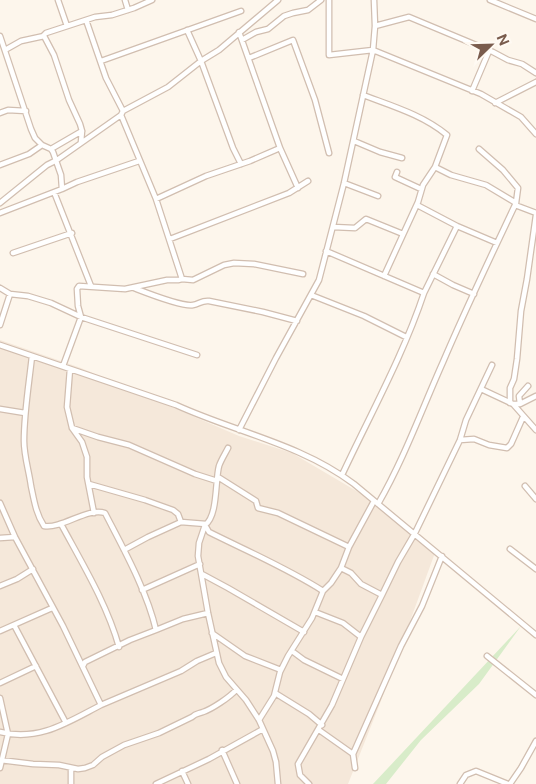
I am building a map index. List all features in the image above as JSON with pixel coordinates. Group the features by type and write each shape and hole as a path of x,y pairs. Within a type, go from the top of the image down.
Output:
{"street":[{"path":"58,0 67,26"},
{"path":"125,0 128,10"},
{"path":"5,50 22,41 44,36 46,33 86,20 128,10 152,0"},
{"path":"0,203 47,165 57,160 122,113 168,87 219,50 278,0"},
{"path":"242,40 256,32 268,29 284,16 308,10 320,0"},
{"path":"329,0 329,55 373,50 472,91 521,116 536,134"},
{"path":"239,430 319,280 354,141 373,50 375,26 374,0"},
{"path":"490,0 536,19"},
{"path":"100,62 241,11"},
{"path":"375,26 409,17 508,60 522,64 536,73"},
{"path":"86,20 106,78 156,199 182,278"},
{"path":"187,30 202,61 240,164"},
{"path":"239,32 280,148 298,188"},
{"path":"0,36 35,138 42,145 51,148 57,160 62,189"},
{"path":"44,36 54,55 82,131 80,143"},
{"path":"249,58 293,40 315,100 329,153"},
{"path":"472,91 489,51"},
{"path":"495,103 536,82"},
{"path":"363,94 415,115 448,135 435,167 421,190 417,205 384,276"},
{"path":"0,113 8,110 26,111"},
{"path":"51,148 82,131"},
{"path":"354,141 380,152 402,158"},
{"path":"0,166 29,154 42,145"},
{"path":"156,199 206,176 280,148"},
{"path":"259,720 275,693 281,670 315,612 323,591 341,568 349,547 399,463 448,349 516,204 518,188 503,170 479,149"},
{"path":"0,213 77,182 140,161"},
{"path":"435,167 452,175 486,185 536,214 521,312 514,379 510,388 511,404"},
{"path":"397,172 395,177 421,190"},
{"path":"170,239 289,194 308,181"},
{"path":"344,183 378,196"},
{"path":"54,192 72,233 91,286"},
{"path":"417,205 457,226 498,243"},
{"path":"333,227 355,228 366,219 403,234"},
{"path":"342,475 399,356 424,293 457,226"},
{"path":"14,253 72,233"},
{"path":"326,252 424,293"},
{"path":"63,366 81,317 78,306 77,289 79,286 125,289 182,278 193,280 224,265 234,263 254,264 303,274"},
{"path":"433,274 453,286 474,294"},
{"path":"0,288 10,294 28,296 51,303 81,317 196,355"},
{"path":"132,288 184,304 194,305 203,300 297,321"},
{"path":"0,325 10,294"},
{"path":"311,295 364,316 406,337"},
{"path":"0,345 176,405 202,417 277,443 312,458 342,475 415,533 492,600 536,635"},
{"path":"32,356 25,413 24,440 25,456 36,511 44,526 51,527 79,516 103,511 124,550 142,590 152,613 156,630"},
{"path":"309,784 300,775 298,764 320,728 376,603 415,533 460,440 466,420 492,365"},
{"path":"70,369 67,407 72,428 85,449 94,513"},
{"path":"520,404 519,396 528,386"},
{"path":"480,389 511,404 536,430"},
{"path":"511,404 520,404 536,396"},
{"path":"0,409 25,413"},
{"path":"460,440 474,439 489,445 507,448 511,444 523,417"},
{"path":"72,428 98,438 129,445 185,470 218,479 256,501 258,508 278,513 349,547"},
{"path":"228,448 219,467 207,524 199,548 200,564 216,653 221,668 259,720 274,757 278,784"},
{"path":"89,484 173,510 178,514 181,522"},
{"path":"525,486 536,499"},
{"path":"0,503 101,705"},
{"path":"124,550 181,522 207,524"},
{"path":"61,524 95,590 119,647"},
{"path":"207,524 205,525 209,532 323,591"},
{"path":"0,538 16,537"},
{"path":"510,549 536,569"},
{"path":"355,768 353,754 401,646 422,606 442,556"},
{"path":"142,590 200,564"},
{"path":"341,568 351,573 361,584 382,595"},
{"path":"0,586 17,579 33,569"},
{"path":"202,574 304,632"},
{"path":"0,631 52,608"},
{"path":"315,612 343,623 360,637"},
{"path":"83,666 85,662 130,640 183,619 208,613"},
{"path":"14,625 66,723"},
{"path":"212,633 245,656 281,670"},
{"path":"292,651 304,660 343,679"},
{"path":"0,732 32,735 42,733 101,705 181,671 197,661 216,653"},
{"path":"487,656 536,695"},
{"path":"0,683 36,666"},
{"path":"1,760 84,768 93,765 102,757 124,745 159,733 192,717 196,713 202,713 227,699 236,690"},
{"path":"275,693 309,714 320,728 353,754"},
{"path":"0,698 8,734 0,768"},
{"path":"156,784 263,729"},
{"path":"460,784 466,775 476,771 509,784 521,768 536,741"},
{"path":"222,750 237,784"},
{"path":"71,768 71,784"},
{"path":"182,772 188,784"}],"shaded area":[{"path":"0,340 81,368 239,436 292,453 370,499 436,550 379,706 348,784 0,784"}],"green space":[{"path":"521,626 479,684 421,740 386,784 373,784"}]}
